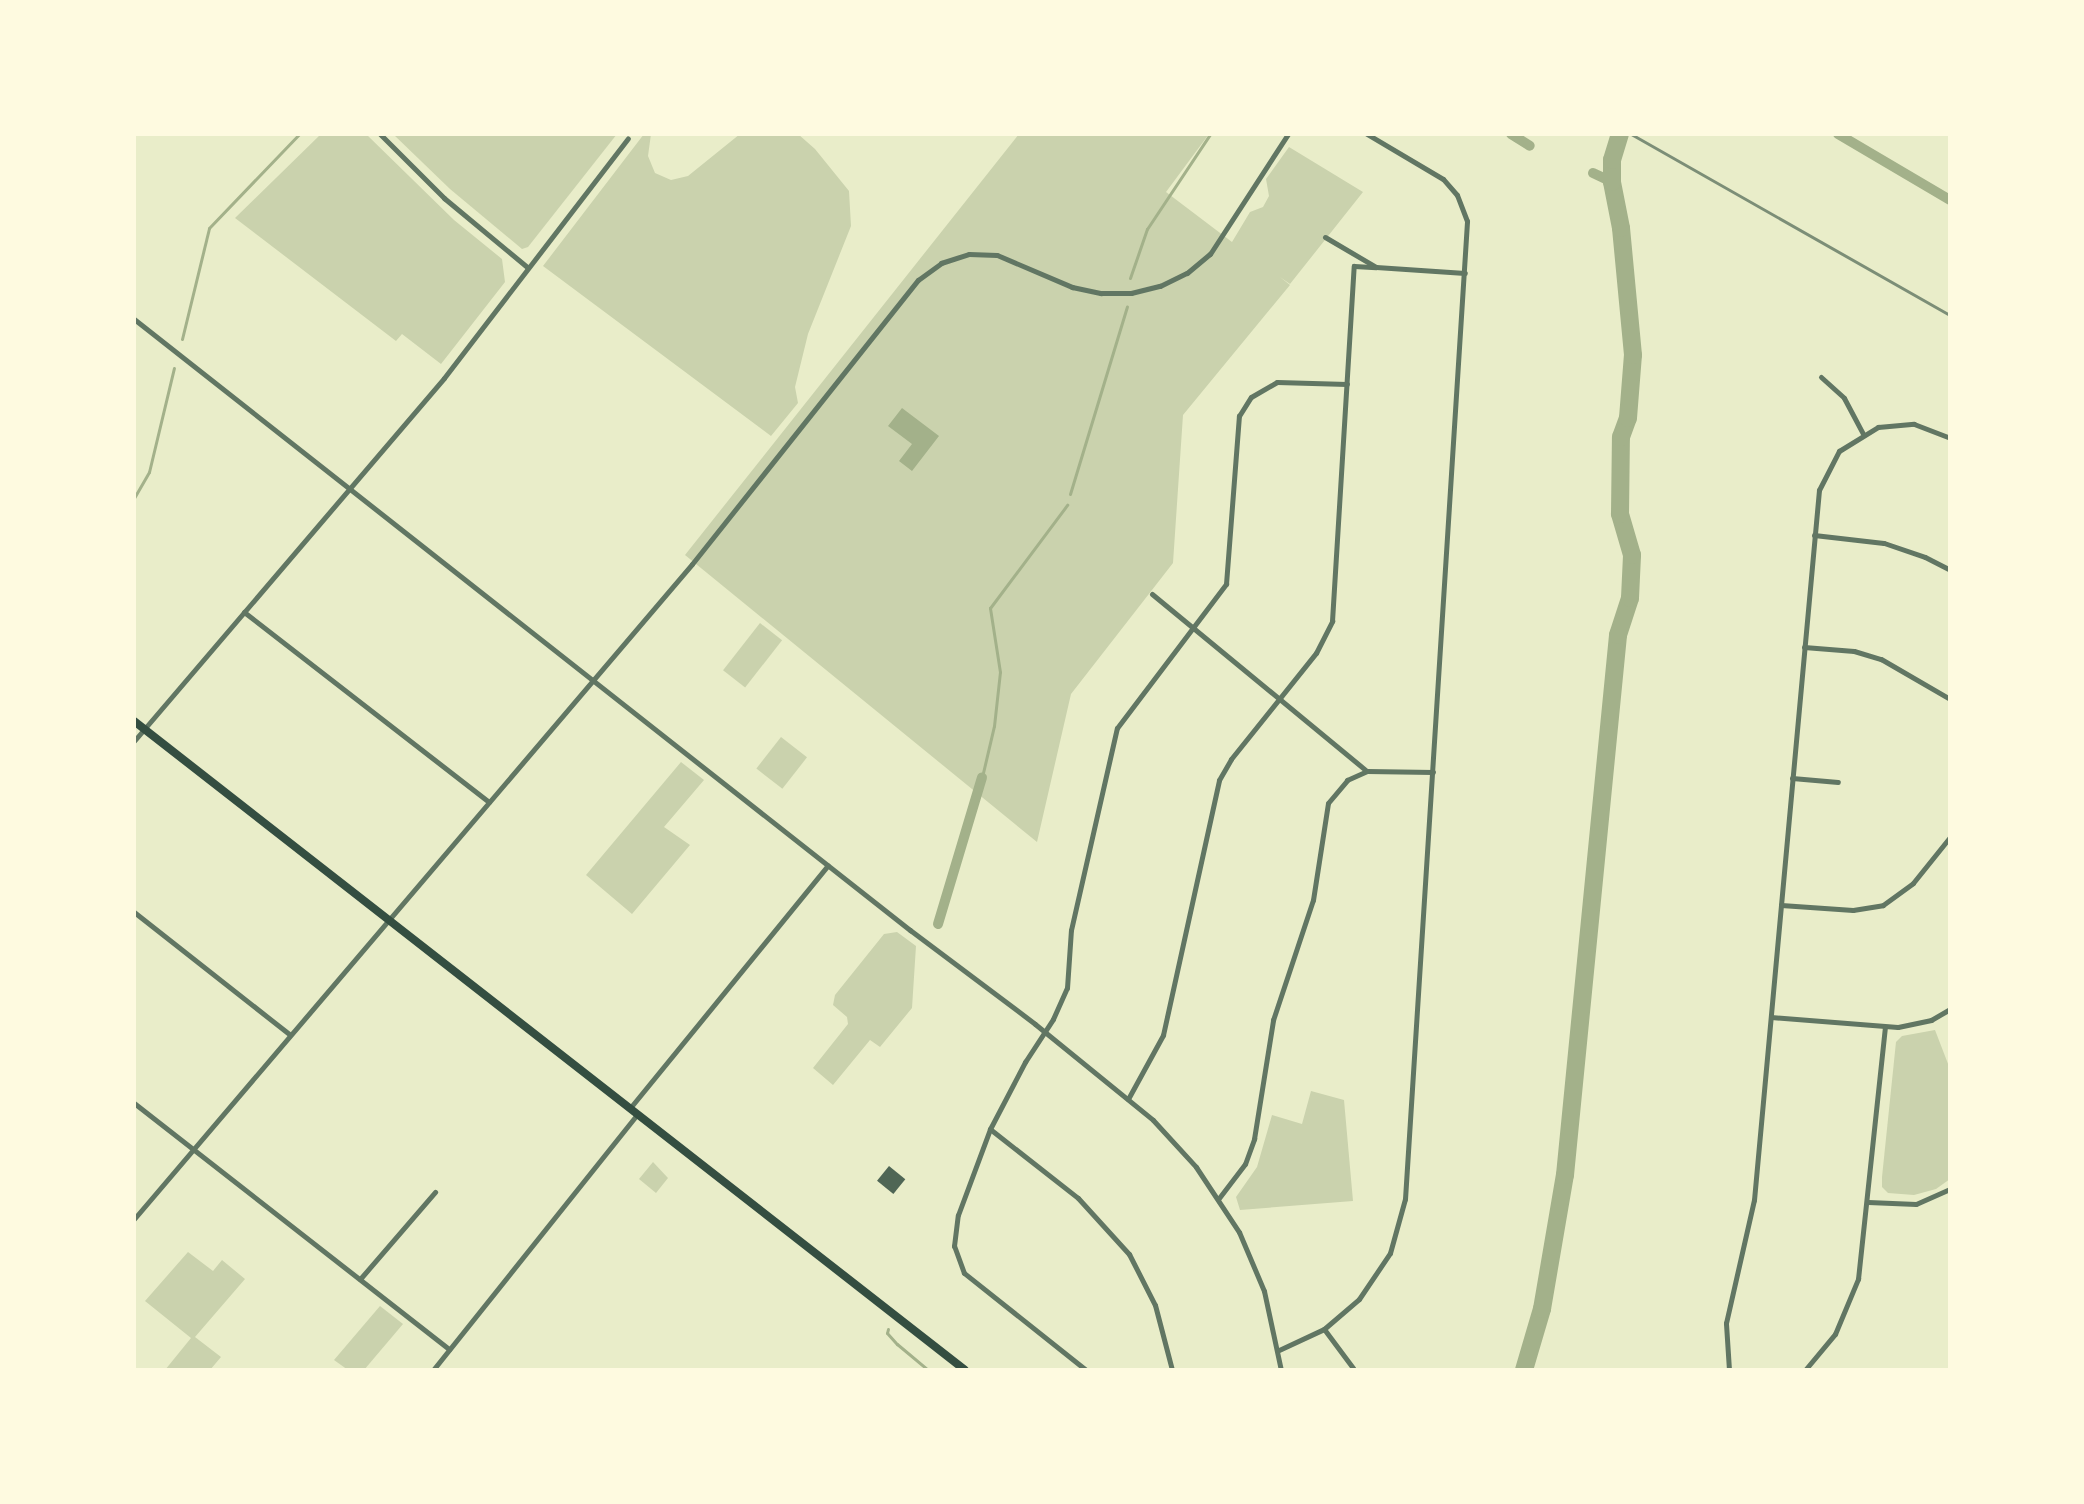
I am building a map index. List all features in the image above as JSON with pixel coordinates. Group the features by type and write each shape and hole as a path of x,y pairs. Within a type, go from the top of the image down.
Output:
{"main road":[{"path":"134,721 965,1370"}],"street":[{"path":"380,134 444,198 527,267"},
{"path":"134,1219 692,564 918,280 941,263 969,254 997,255 1072,287 1101,293 1131,293 1160,286 1187,273 1210,254 1288,134"},
{"path":"1279,1350 1324,1329 1346,1312 1371,1285 1390,1253 1402,1218 1467,221 1457,195 1437,175 1367,134"},
{"path":"134,741 444,378 628,138"},
{"path":"1325,237 1376,267"},
{"path":"1128,1099 1163,1035 1219,780 1231,759 1320,647 1332,621 1354,266 1465,273"},
{"path":"134,319 348,490 1045,1031 1128,1099 1178,1145 1219,1198 1254,1264 1279,1350 1281,1370"},
{"path":"1821,377 1844,398 1863,433"},
{"path":"1086,1370 969,1278 957,1260 954,1246 958,1215 990,1129 1067,988 1071,930 1114,735 1125,716 1220,596 1228,577 1236,430 1242,409 1257,392 1277,382 1347,384"},
{"path":"1729,1370 1729,1303 1754,1200 1814,535 1823,476 1839,451 1863,433 1900,423 1929,428 1950,438"},
{"path":"1814,535 1884,543 1950,570"},
{"path":"1152,594 1281,697 1367,771"},
{"path":"244,612 489,802"},
{"path":"1804,647 1854,651 1881,659 1950,699"},
{"path":"1219,1198 1245,1164 1254,1139 1273,1020 1313,900 1328,803 1347,780 1367,771 1433,772"},
{"path":"1792,778 1838,782"},
{"path":"1781,905 1853,910 1883,905 1913,883 1950,837"},
{"path":"433,1370 828,865"},
{"path":"134,912 289,1034"},
{"path":"1771,1017 1885,1027 1918,1024 1950,1009"},
{"path":"1805,1370 1835,1334 1852,1299 1862,1260 1885,1027"},
{"path":"134,1103 449,1349"},
{"path":"990,1129 1078,1198 1120,1243 1155,1305 1172,1370"},
{"path":"1868,1202 1916,1204 1950,1189"},
{"path":"360,1279 435,1192"},
{"path":"1324,1329 1353,1368"}],"shaded area":[{"path":"321,134 366,134 454,220 502,259 505,282 441,364 402,334 396,341 235,218"},
{"path":"393,134 617,134 528,247 522,249 450,189"},
{"path":"644,134 651,134 648,156 655,173 671,180 688,176 740,134 798,134 815,149 849,191 851,226 808,334 795,387 798,403 771,436 543,266"},
{"path":"1019,134 1209,134 1166,192 1232,242 1250,212 1263,207 1269,196 1266,179 1289,147 1363,192 1290,284 1280,277 1290,285 1183,415 1173,563 1071,694 1037,842 685,555"},
{"path":"902,408 939,436 912,471 899,461 912,444 888,426"},
{"path":"760,623 782,640 745,688 723,670"},
{"path":"781,737 807,757 782,789 756,769"},
{"path":"681,762 704,780 664,827 690,845 632,914 586,875"},
{"path":"897,932 916,946 912,1008 880,1047 870,1040 833,1085 813,1068 848,1024 847,1017 833,1005 835,995 884,934"},
{"path":"1935,1030 1950,1069 1950,1179 1936,1189 1914,1195 1888,1193 1882,1187 1882,1177 1896,1042 1902,1036"},
{"path":"1311,1091 1344,1100 1353,1201 1240,1210 1236,1197 1257,1167 1272,1115 1302,1124"},
{"path":"653,1162 668,1178 656,1193 639,1179"},
{"path":"188,1252 213,1271 222,1260 245,1279 195,1337 221,1357 210,1370 165,1370 191,1338 145,1301"},
{"path":"380,1306 403,1324 364,1370 348,1370 334,1360"}],"building":[{"path":"889,1166 905,1179 893,1194 877,1181"}],"waterway":[{"path":"182,339 209,228 299,134"},
{"path":"1130,278 1147,229 1210,134"},
{"path":"1511,134 1530,146"},
{"path":"1524,1370 1542,1309 1565,1175 1618,635 1630,598 1632,555 1620,514 1621,437 1628,418 1633,355 1621,228 1612,182 1612,160 1620,134"},
{"path":"1838,134 1950,200"},
{"path":"1593,173 1612,182"},
{"path":"1070,494 1127,306"},
{"path":"134,498 149,472 174,368"},
{"path":"982,777 994,726 1000,672 990,608 1067,505"},
{"path":"938,924 982,777"},
{"path":"888,1329 887,1333 897,1344 928,1370"}],"railway":[{"path":"1631,134 1950,315"}]}
